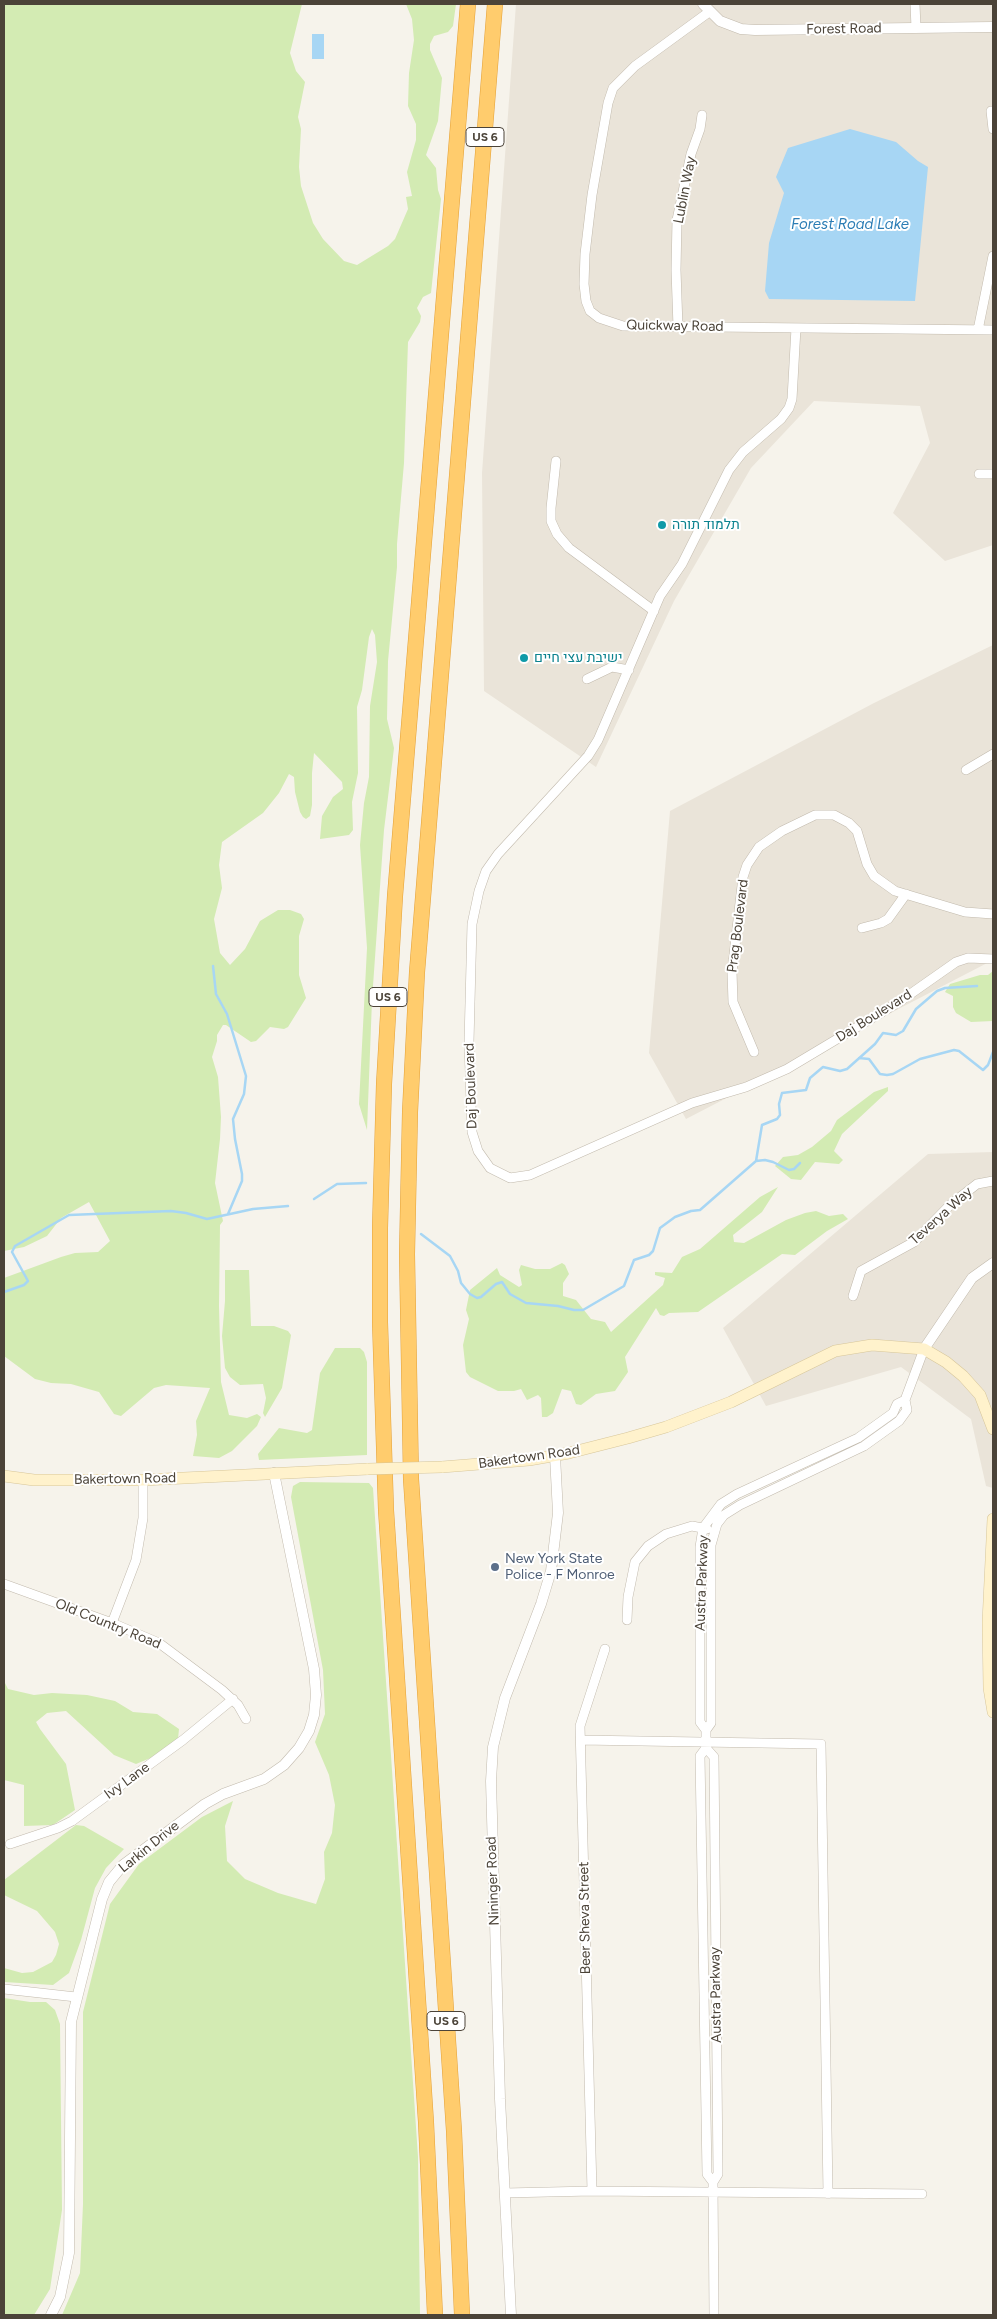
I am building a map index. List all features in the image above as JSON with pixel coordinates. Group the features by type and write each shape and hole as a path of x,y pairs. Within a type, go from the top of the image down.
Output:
{"highway":[{"name":"US 6","path":"435,2315 426,2122 386,1510 380,1322 380,1218 384,1084 392,934 468,4"},
{"name":"US 6","path":"462,2315 455,2148 411,1479 408,1394 407,1226 412,1055 419,935 496,4"}],"main road":[{"name":"Bakertown Road","path":"4,1476 34,1480 143,1480 442,1467 555,1456 634,1436 707,1412 756,1392 835,1351 872,1345 924,1349"},
{"path":"924,1349 955,1368 976,1390 980,1395 993,1429"},
{"path":"993,1519 988,1622 989,1688 993,1712"}],"street":[{"path":"915,4 916,28"},
{"name":"Forest Road","path":"706,8 720,22 755,30 993,27"},
{"name":"Quickway Road","path":"706,8 635,66 613,88 608,103 592,195 585,254 584,284 586,300 590,311 599,318 623,326 993,330"},
{"path":"991,110 993,129"},
{"name":"Lublin Way","path":"678,327 677,220 691,154 700,129 702,115"},
{"path":"978,330 993,256"},
{"name":"Daj Boulevard","path":"796,328 792,400 789,408 782,418 743,452 729,470 682,564 660,596 598,740 588,756 498,854 486,871 479,891 472,924 469,1094 472,1132 478,1151 490,1168 510,1178 530,1176 692,1103 746,1087 787,1069 899,1002 956,962 968,958 993,959"},
{"path":"556,461 551,521 557,534 569,548 654,611"},
{"path":"979,474 993,474"},
{"path":"586,679 612,668 629,670"},
{"path":"966,770 993,754"},
{"name":"Prag Boulevard","path":"754,1052 732,1002 732,972 743,877 747,865 759,847 782,831 815,815 834,815 849,823 857,831 867,864 874,876 895,891 965,912 993,914"},
{"path":"862,928 888,919 906,894"},
{"name":"Teverya Way","path":"853,1296 860,1271 914,1242 950,1205 977,1184 993,1181"},
{"path":"924,1349 972,1278 993,1263"},
{"name":"Austra Parkway","path":"714,2315 713,2193 712,2182 707,2174 700,1766 700,1756 706,1745 706,1730 711,1723 711,1545 717,1524 724,1515 740,1505 864,1446 899,1420 907,1410 905,1400 924,1349"},
{"name":"Austra Parkway","path":"706,1730 700,1722 700,1547 703,1528 721,1504 737,1494 858,1438 893,1413 897,1404 905,1400"},
{"name":"Nininger Road","path":"511,2315 491,1818 492,1763 496,1732 505,1698 542,1604 550,1571 558,1513 555,1456"},
{"name":"Larkin Drive","path":"51,2315 60,2297 69,2253 71,2022 102,1899 109,1882 123,1865 205,1804 223,1794 264,1779 284,1765 299,1748 309,1731 314,1716 316,1695 314,1668 274,1473"},
{"path":"112,1622 136,1560 143,1518 143,1480"},
{"path":"627,1620 628,1597 635,1562 648,1546 666,1534 692,1526 714,1532"},
{"name":"Old Country Road","path":"4,1584 112,1622 159,1643 233,1699 246,1719"},
{"name":"Beer Sheva Street","path":"592,2191 580,1726 605,1650"},
{"name":"Ivy Lane","path":"10,1844 58,1828 72,1821 201,1726 233,1699"},
{"path":"581,1740 706,1745 821,1744 828,2194"},
{"name":"Austra Parkway","path":"706,1745 714,1756 718,2174 712,2182"},
{"path":"4,1989 76,1997"},
{"path":"505,2193 592,2191 922,2194"}],"shaded area":[{"path":"516,4 993,4 993,545 945,561 893,513 930,443 920,406 814,401 751,468 674,601 596,767 484,691 482,473"},
{"path":"993,645 993,960 686,1119 649,1053 670,811 874,703"},
{"path":"993,1152 993,1488 986,1486 971,1419 901,1367 766,1406 723,1328 928,1154"}],"green space":[{"path":"4,4 302,4 290,53 296,71 305,82 298,117 301,129 299,167 301,186 313,223 323,239 344,261 357,265 388,246 395,239 408,209 406,197 412,196 407,172 416,140 416,124 408,106 409,73 414,40 412,19 406,4 456,4 453,26 448,32 434,36 430,44 430,50 442,78 438,121 426,155 436,168 438,190 441,199 431,293 423,297 417,308 421,316 420,322 408,342 404,463 388,661 387,719 394,748 384,830 372,1000 367,1130 359,1104 367,948 360,845 364,803 369,777 370,706 377,662 375,635 372,629 369,637 362,690 357,707 358,773 352,802 353,830 349,835 320,839 322,816 333,797 343,789 342,782 314,753 310,816 306,819 300,812 295,792 294,777 289,774 279,793 263,813 222,842 219,865 222,888 214,919 220,953 230,965 245,949 260,921 278,910 290,910 301,914 304,919 299,936 299,975 306,998 288,1027 284,1029 270,1027 256,1041 251,1042 226,1025 223,1025 217,1035 212,1057 218,1077 221,1117 215,1183 223,1221 220,1225 219,1306 221,1382 229,1415 247,1418 257,1414 261,1417 257,1426 232,1451 219,1458 193,1456 197,1435 196,1421 210,1388 166,1385 154,1388 121,1416 114,1414 99,1392 71,1384 51,1383 35,1379 4,1356 4,1278 75,1253 98,1252 110,1241 89,1202 61,1218 47,1236 24,1247 4,1251"},
{"path":"993,971 993,1021 971,1022 956,1013 953,1007 953,996 945,992 950,984 980,975 988,975"},
{"path":"888,1087 888,1091 842,1134 834,1151 843,1160 839,1164 815,1162 801,1180 791,1179 775,1166 783,1157 798,1155 812,1147 831,1131 837,1120 874,1092"},
{"path":"778,1187 762,1212 733,1235 734,1242 744,1243 786,1220 805,1213 816,1211 829,1216 843,1214 848,1219 827,1231 795,1255 782,1254 698,1312 669,1313 664,1316 660,1315 656,1308 625,1357 628,1372 615,1391 596,1394 581,1405 576,1404 571,1391 562,1389 553,1413 547,1417 542,1417 541,1398 538,1395 527,1400 521,1389 498,1391 470,1377 466,1372 463,1345 469,1319 466,1310 470,1290 497,1268 500,1275 519,1287 522,1285 519,1270 521,1265 535,1269 550,1269 562,1263 569,1274 563,1283 563,1296 576,1300 591,1319 605,1322 611,1332 663,1285 665,1278 655,1275 655,1272 672,1273 682,1257 700,1249 760,1197"},
{"path":"225,1270 249,1270 251,1326 274,1326 288,1331 291,1335 282,1388 265,1417 263,1413 266,1398 263,1384 240,1385 230,1377 225,1368 222,1336"},
{"path":"335,1348 360,1348 364,1352 367,1362 367,1455 259,1460 258,1454 279,1428 307,1433 312,1430 320,1373"},
{"path":"300,1482 369,1483 373,1488 418,2157 420,2315 62,2315 80,2273 83,2204 83,2012 110,1904 139,1864 202,1817 233,1801 225,1826 227,1861 245,1879 278,1893 316,1904 325,1879 324,1852 332,1833 335,1805 329,1775 315,1742 325,1714 323,1670 291,1497 293,1486"},
{"path":"4,1681 8,1689 34,1695 52,1693 87,1695 115,1701 133,1712 157,1714 179,1729 178,1739 153,1757 136,1764 114,1755 66,1711 47,1713 36,1722 66,1764 75,1810 53,1825 24,1826 24,1785 4,1780"},
{"path":"76,1825 84,1826 124,1849 106,1868 95,1888 81,1940 69,1973 53,1985 4,1982 4,1968 22,1973 33,1972 52,1962 59,1944 55,1932 37,1911 4,1895 4,1880"},
{"path":"4,1998 30,2002 46,2002 55,2010 60,2024 62,2210 50,2289 34,2315 4,2315"}],"water":[{"path":"312,34 324,34 324,59 312,59"},
{"name":"Forest Road Lake","path":"850,129 896,142 928,167 915,301 769,299 765,291 769,243 784,193 776,177 788,148"}],"waterway":[{"path":"213,966 216,994 227,1014 246,1076 244,1094 233,1119 242,1181 228,1214"},
{"path":"421,1234 450,1256 458,1271 461,1283 470,1294 477,1298 481,1297 496,1284 502,1282 510,1294 526,1303 583,1310 624,1286 634,1260 649,1255 653,1251 660,1228 675,1217 700,1210 756,1161 762,1125 777,1119 780,1115 779,1104 782,1093 806,1090 810,1078 823,1067 840,1071 847,1069 875,1044 883,1033 896,1035 903,1031 916,1009 937,991 945,988 977,986"},
{"path":"859,1058 869,1059 880,1074 887,1075 893,1074 920,1059 954,1050 959,1051 983,1070 988,1065 993,1052"},
{"path":"756,1161 765,1160 773,1162 789,1170 794,1169 800,1163"},
{"path":"314,1199 337,1184 366,1183"},
{"path":"4,1292 24,1285 28,1281 12,1252 15,1246 69,1215 171,1211 207,1219 253,1209 288,1206"}],"place":[{"name":"תלמוד תורה","path":"662,525"},
{"name":"ישיבת עצי חיים","path":"524,658"},
{"name":"New York State Police - F Monroe","path":"495,1567"}]}
